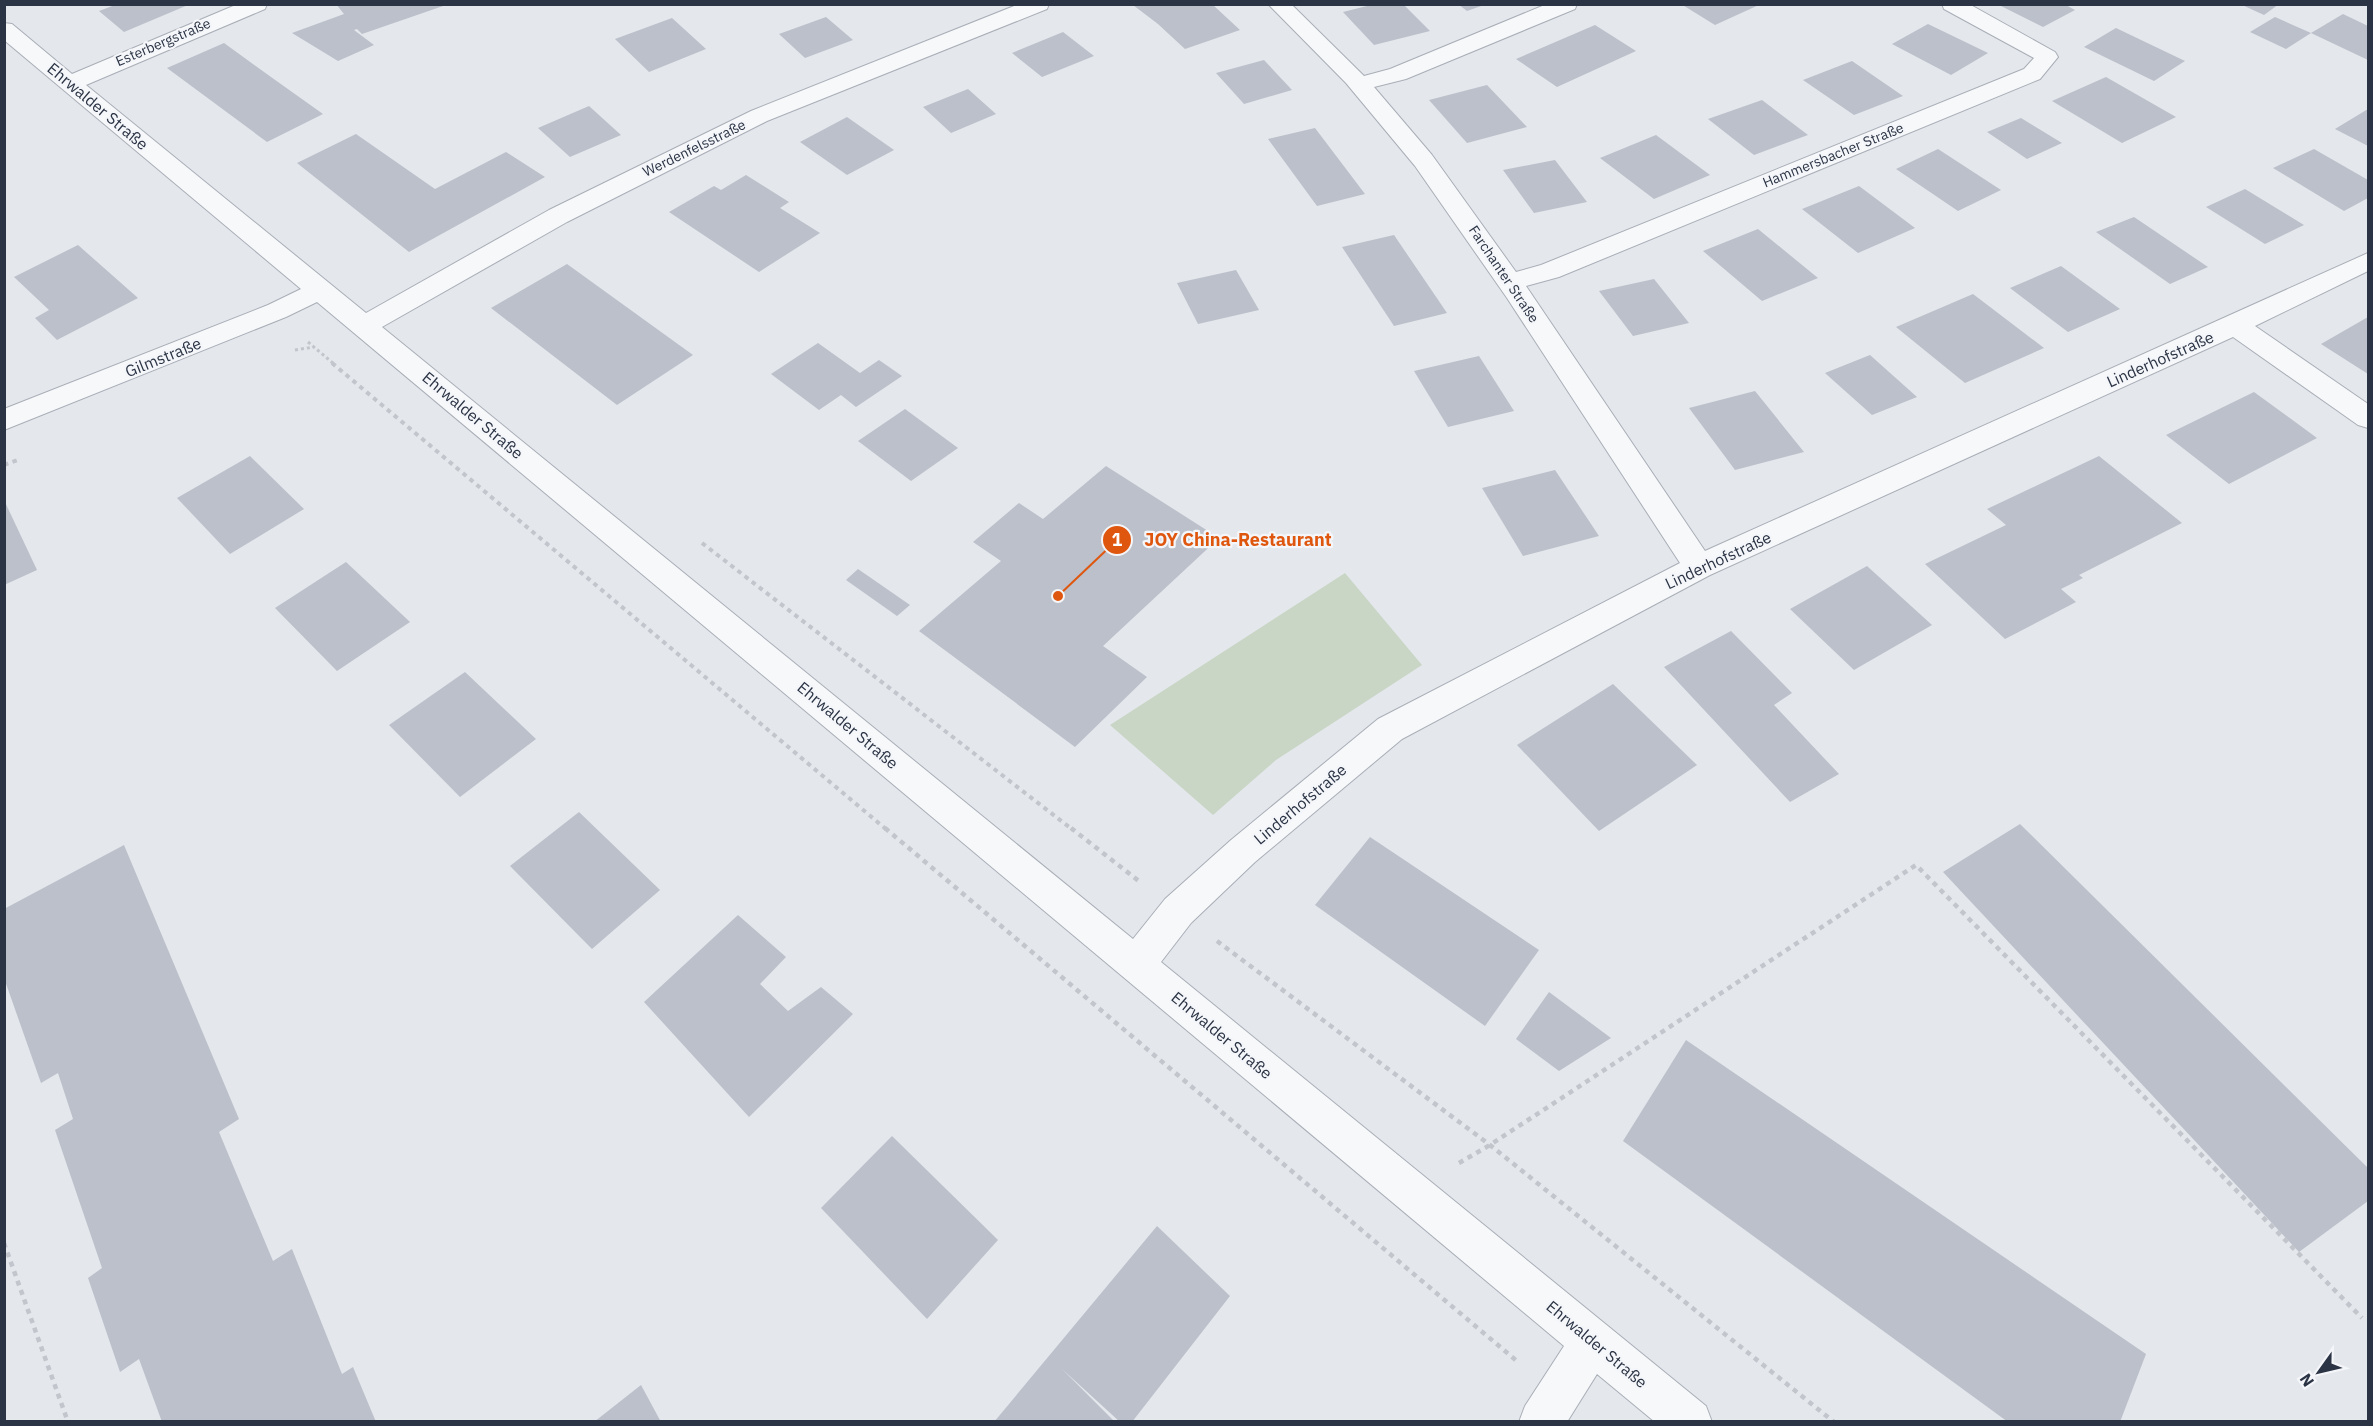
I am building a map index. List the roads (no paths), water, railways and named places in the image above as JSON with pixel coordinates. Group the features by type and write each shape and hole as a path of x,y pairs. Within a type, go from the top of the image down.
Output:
{"street":[{"name":"Esterbergstraße","path":"70,83 257,4"},
{"name":"Werdenfelsstraße","path":"365,325 558,216 759,116 1039,4"},
{"name":"Farchanter Straße","path":"1278,4 1359,84 1446,190 1510,282 1699,567"},
{"path":"1359,84 1398,74 1567,4"},
{"name":"Hammersbacher Straße","path":"1510,282 1561,266 2031,74 2047,57 1952,4"},
{"name":"Ehrwalder Straße","path":"4,29 1690,1422"},
{"name":"Linderhofstraße","path":"1136,964 1178,911 1243,851 1390,729 1699,567 2235,325 2368,261"},
{"name":"Gilmstraße","path":"4,420 277,311 321,290"},
{"path":"2235,325 2368,418"},
{"path":"1550,1408 1593,1341"}],"place":[{"name":"JOY China-Restaurant","path":"1058,596"}]}
